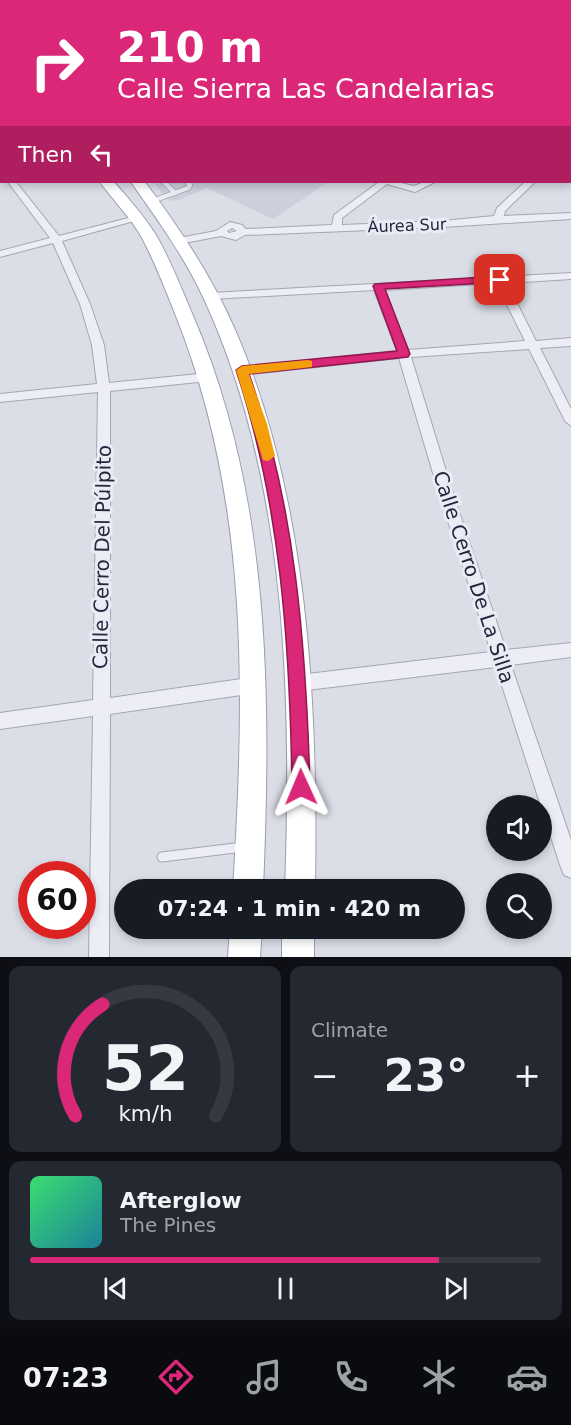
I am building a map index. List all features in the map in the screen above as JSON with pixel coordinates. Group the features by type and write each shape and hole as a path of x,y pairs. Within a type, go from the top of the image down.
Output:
{"main road":[{"path":"108,183 147,233 184,312 208,377 233,473 248,589 255,686 249,879"},
{"path":"139,183 179,241 211,296 242,370 260,424 272,475 282,534 299,683 302,829 300,879"},
{"path":"244,957 245,939"},
{"path":"298,939 298,957"}],"street":[{"name":"Calle Cerro Del Púlpito","path":"13,183 57,240 85,304 98,345 104,388 99,957"},
{"path":"337,226 338,217 385,183"},
{"path":"390,183 415,189 428,183"},
{"path":"498,219 500,210 529,183"},
{"name":"Áurea Sur","path":"179,241 222,233 233,237 243,232 337,226 432,225 571,216"},
{"path":"0,254 136,219"},
{"path":"211,296 571,276"},
{"path":"500,280 571,421"},
{"name":"Calle Cerro De La Silla","path":"378,286 404,354 447,497 571,868"},
{"path":"242,370 404,354 571,342"},
{"path":"0,398 208,377"},
{"path":"299,683 571,650"},
{"path":"0,721 255,686"}],"lane":[{"path":"165,183 176,193"},
{"path":"152,201 176,193 189,186 188,183"},
{"path":"162,857 251,847"}],"shaded area":[{"path":"154,183 327,183 273,219 207,188 176,201 168,200"}],"slow traffic":[{"path":"268,456 242,370 308,364"}],"route":[{"path":"301,787 299,683 282,534 260,424 242,370 404,354 378,286 500,280"}]}
